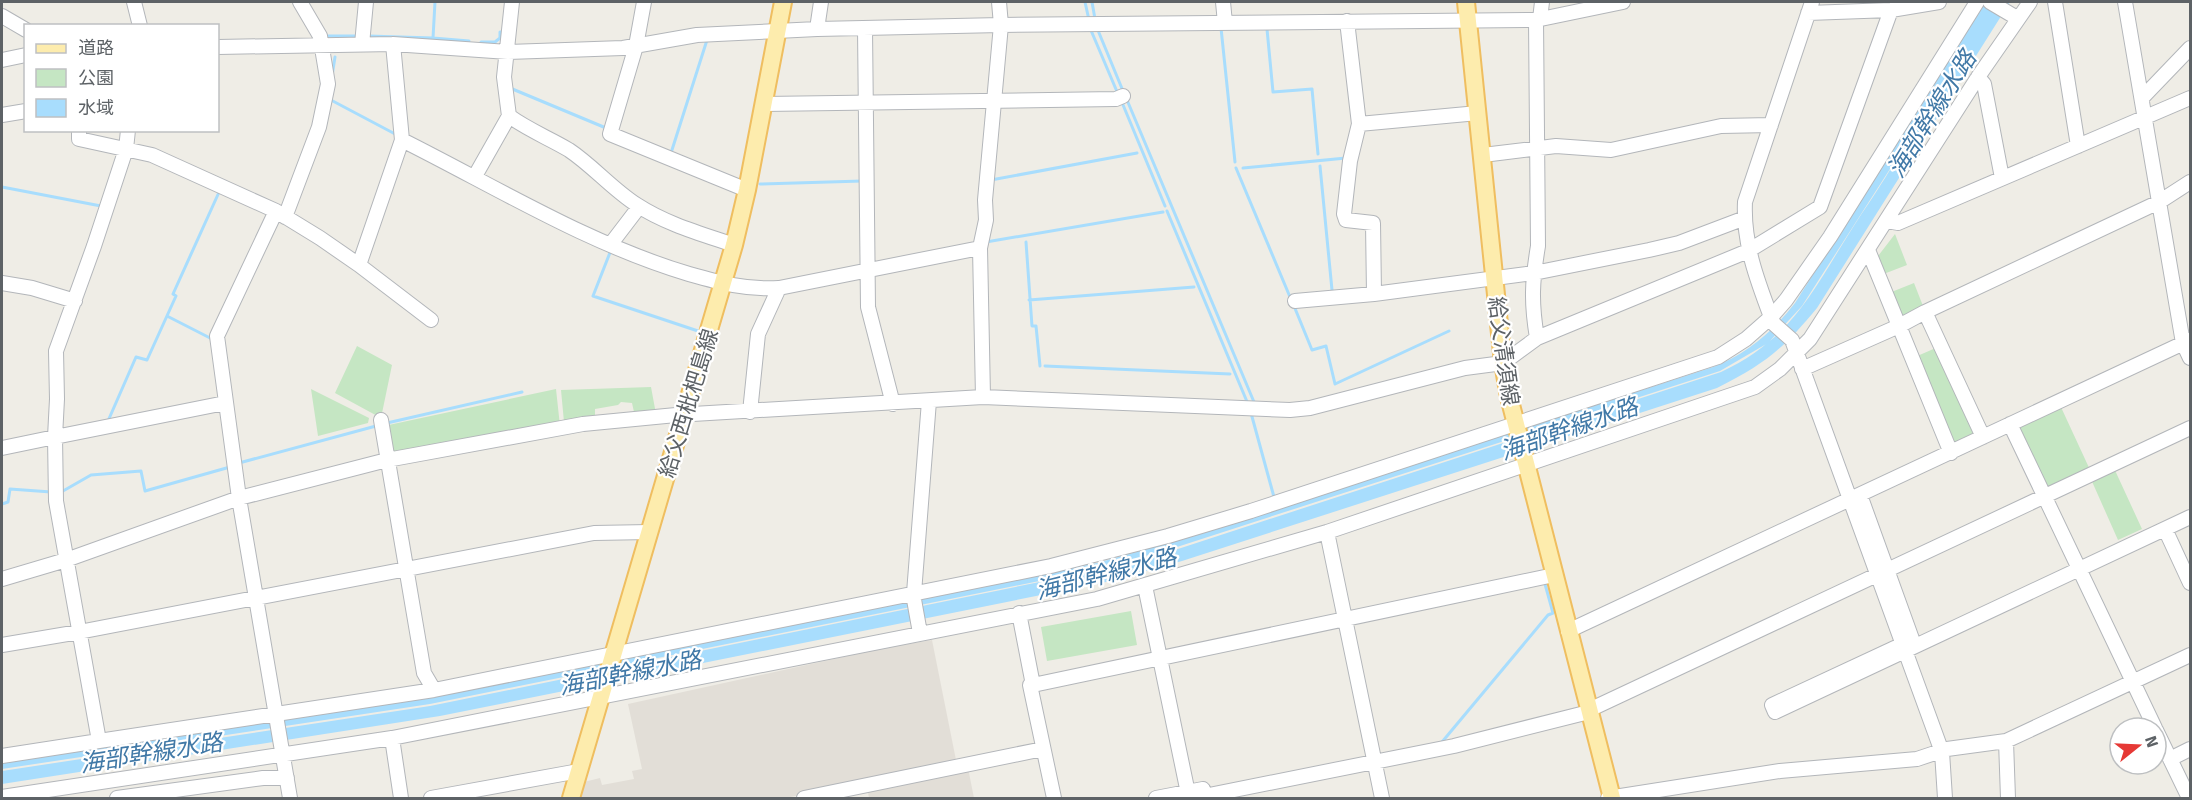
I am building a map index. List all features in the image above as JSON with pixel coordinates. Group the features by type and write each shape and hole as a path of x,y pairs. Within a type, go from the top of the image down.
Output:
{"main road":[{"name":"給父西枇杷島線","path":"571,798 735,245 783,2"},
{"name":"給父清須線","path":"1466,2 1503,363 1524,459 1610,798"}],"street":[{"path":"125,2 130,24"},
{"path":"134,2 140,24"},
{"path":"290,798 239,498 217,336 280,214 319,127 326,94 327,74 318,30 300,2"},
{"path":"362,44 366,2"},
{"path":"475,177 509,117 504,77 512,2"},
{"path":"644,2 636,46 610,134 747,190"},
{"path":"817,29 820,2"},
{"path":"983,397 980,248 986,220 985,200 1001,25 999,2"},
{"path":"1223,2 1226,23"},
{"path":"1537,338 1533,312 1534,273 1538,246 1538,19 1542,2"},
{"path":"219,47 393,44 508,52 623,48 698,34 778,30 1538,19 1623,2"},
{"path":"1939,2 1891,10 1810,7 1745,202 1745,218 1748,251 1773,321 1792,340 1883,572 1942,752 1946,798"},
{"path":"2,756 277,718 427,691 612,657 1051,566 1168,536 1516,426 1718,357 1773,321 1830,237 1977,2"},
{"path":"1990,2 2012,15"},
{"path":"2,797 34,795 283,749 392,738 602,692 919,628 1019,614 1097,599 1327,532 1524,459 1755,387 1797,355 1829,312 1978,77 2012,15 2030,2"},
{"path":"2055,2 2078,146"},
{"path":"2125,2 2159,202 2190,358"},
{"path":"2,579 66,560 239,498 387,460 583,424 676,415 983,397 1290,410 1310,408 1465,368 1503,363 1537,338 1748,251 1820,207 1891,10"},
{"path":"2,16 24,29"},
{"path":"1347,21 1359,124 1350,161 1344,214 1346,220 1373,223 1374,294"},
{"path":"865,29 868,307 893,404"},
{"path":"359,265 402,140 393,44"},
{"path":"2142,98 2190,48"},
{"path":"2,60 24,55"},
{"path":"1978,77 1984,84 2002,178"},
{"path":"764,104 1116,99 1123,96"},
{"path":"1887,221 1898,223 2190,98"},
{"path":"2,115 24,111"},
{"path":"1359,124 1478,113"},
{"path":"509,117 528,130 569,150 639,207 683,227 735,245"},
{"path":"1483,155 1556,146 1611,150 1721,126 1771,124"},
{"path":"99,741 56,501 56,351 126,149 128,132"},
{"path":"84,134 126,149 153,155 280,214 359,265 431,320"},
{"path":"402,140 582,233 666,267 724,284 754,289 779,288 980,248"},
{"path":"1802,369 1899,326 2159,202 2190,182"},
{"path":"610,245 639,207"},
{"path":"1295,301 1374,294 1534,273 1679,243 1745,218"},
{"path":"1869,250 1951,453"},
{"path":"2,283 32,288 75,301"},
{"path":"750,412 758,334 779,288"},
{"path":"1925,312 1983,437"},
{"path":"1568,632 2187,341"},
{"path":"919,628 913,595 929,401"},
{"path":"2,448 225,403"},
{"path":"381,420 427,691"},
{"path":"2010,424 2149,716"},
{"path":"1156,798 1190,796 1374,758 1454,746 1589,711 2190,428"},
{"path":"2078,566 2190,508"},
{"path":"1906,643 1775,712 1772,705 1906,643 2190,517"},
{"path":"2165,529 2190,583"},
{"path":"2,645 594,533 650,532"},
{"path":"1327,532 1382,798"},
{"path":"1054,798 1030,685 1554,575"},
{"path":"1145,586 1190,796"},
{"path":"1019,614 1033,685"},
{"path":"1610,798 1780,771 1917,759 1942,752 2006,741 2190,655"},
{"path":"392,738 401,798"},
{"path":"2006,741 2008,798"},
{"path":"804,798 865,792 1043,749"},
{"path":"2170,759 2190,749"},
{"path":"2168,755 2189,798"},
{"path":"431,798 579,771"},
{"path":"117,798 263,778 287,778"}],"shaded area":[{"path":"932,640 958,770 968,768 974,798 869,798 866,782 785,798 579,798 584,782 600,778 602,785 634,779 632,771 642,769 628,704 884,648"}],"green space":[{"path":"1895,234 1907,265 1881,275 1875,260"},
{"path":"1914,283 1923,306 1898,318 1889,293"},
{"path":"357,346 392,365 381,418 335,393"},
{"path":"1938,347 1980,433 1953,448 1915,357"},
{"path":"651,387 656,414 634,412 632,403 621,402 618,405 595,409 595,421 564,422 561,390"},
{"path":"311,389 369,418 368,423 318,436"},
{"path":"556,389 560,426 393,457 384,426"},
{"path":"2060,405 2091,472 2048,491 2016,425"},
{"path":"2113,466 2142,529 2118,540 2090,477"},
{"path":"1131,611 1137,645 1047,661 1041,627"}],"water":[{"name":"海部幹線水路","path":"1986,2 2010,2 1817,308 1783,345 1761,363 1717,388 1182,561 1106,582 440,716 2,784 2,771 430,706 1099,570 1178,549 1721,372 1766,344 1720,371 1177,547 1099,569 430,704 2,769 2,762 428,698 1097,563 1175,541 1713,367 1748,349 1795,303","holes":["1897,158 1810,295 1797,313 1771,340 1802,306"]}],"waterway":[{"path":"433,38 435,2"},
{"path":"1085,2 1089,20"},
{"path":"1092,2 1095,19"},
{"path":"1090,28 1118,94"},
{"path":"1097,28 1123,91"},
{"path":"1221,28 1235,162"},
{"path":"1267,29 1273,92 1312,89 1318,154"},
{"path":"481,42 495,42 500,38 500,32 504,32"},
{"path":"324,36 359,36"},
{"path":"368,36 469,41"},
{"path":"671,153 707,40"},
{"path":"332,76 335,57"},
{"path":"510,88 606,128"},
{"path":"329,99 397,135"},
{"path":"1121,100 1165,206"},
{"path":"1127,100 1254,402"},
{"path":"991,180 1137,153"},
{"path":"1243,168 1346,158"},
{"path":"1320,166 1332,290"},
{"path":"1236,168 1290,297"},
{"path":"760,184 862,181"},
{"path":"2,187 101,206"},
{"path":"108,421 136,357 147,360 176,296 173,294 220,190"},
{"path":"1167,211 1248,404"},
{"path":"986,240 986,242 1163,212"},
{"path":"1026,242 1032,326 1036,326 1040,366"},
{"path":"611,250 593,296 701,332"},
{"path":"1029,300 1194,287"},
{"path":"1294,306 1312,350 1326,346 1335,384 1449,331"},
{"path":"167,316 212,339"},
{"path":"1045,366 1230,374"},
{"path":"387,423 522,392"},
{"path":"1251,413 1274,497"},
{"path":"239,463 376,426"},
{"path":"63,491 91,475 141,471 145,491 230,467"},
{"path":"2,504 8,502 10,489 51,492"},
{"path":"1442,742 1548,615 1553,613 1545,584"}]}
